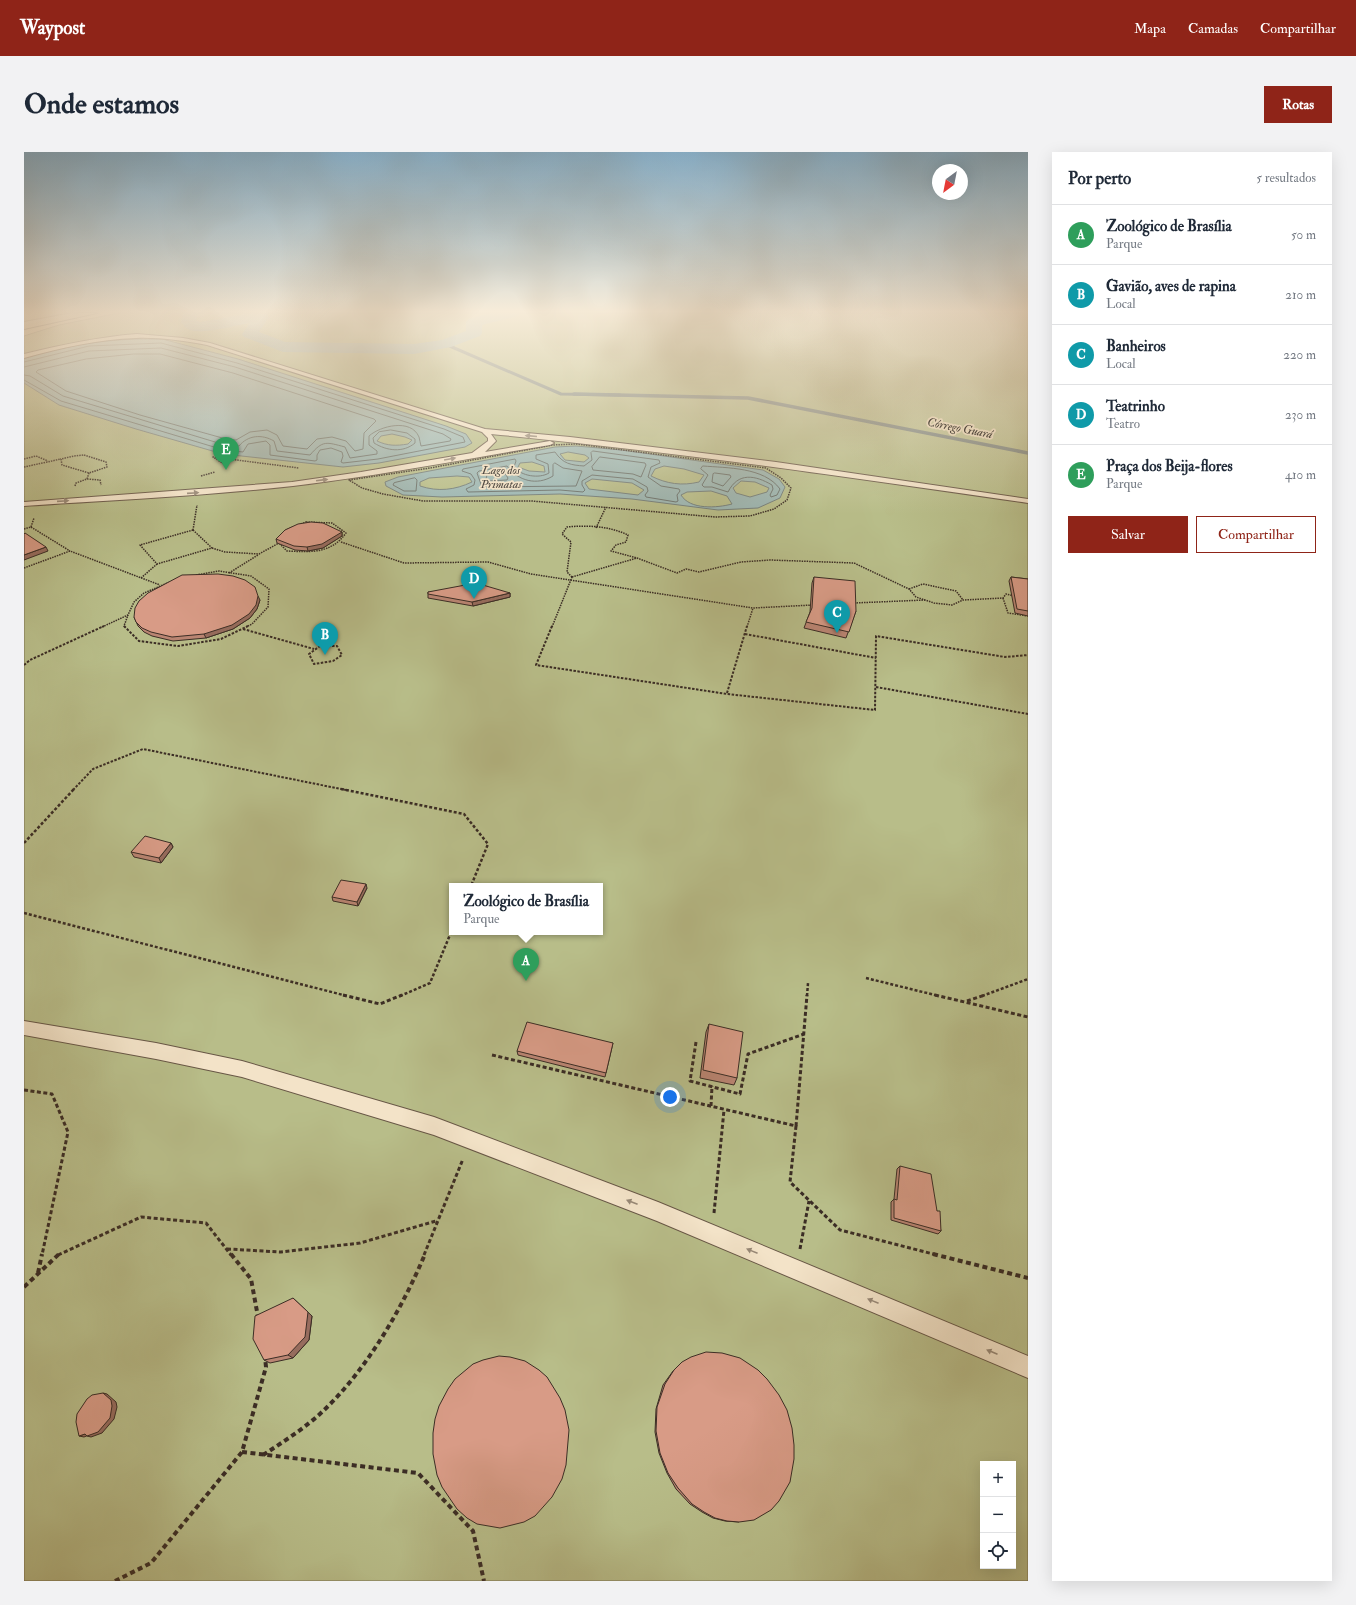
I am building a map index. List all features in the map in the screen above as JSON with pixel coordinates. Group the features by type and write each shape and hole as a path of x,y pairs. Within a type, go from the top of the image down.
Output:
{"lane":[{"path":"320,380 484,432 570,440 776,464 1028,500"},
{"path":"474,455 490,445 492,441 491,437 484,432"},
{"path":"24,504 202,493 293,484 570,440"},
{"path":"24,1028 156,1051 242,1069 434,1126 712,1235 1028,1367"}],"path":[{"path":"576,444 766,468 781,478 791,488 787,500 774,509 750,516 715,517 606,507 532,501 423,501 383,494 362,488 349,480 430,468 553,445 576,444"},
{"path":"24,467 62,459 72,455 87,454 106,462 107,467 89,473 82,472 62,465 62,459"},
{"path":"24,458 35,456 43,457 48,461"},
{"path":"224,464 213,457 306,469"},
{"path":"88,479 89,473"},
{"path":"596,528 606,507"},
{"path":"306,522 332,523 346,533 341,542 313,552 287,551 277,541 286,530 306,522"},
{"path":"572,576 567,572 571,542 562,534 567,527 581,526 619,531 628,535 626,542 616,545 611,551 637,558 676,573 686,569 699,572 741,562 854,563 909,588 916,596 934,603 952,605 963,600 1003,598 1006,594 1021,597"},
{"path":"24,529 31,527 70,551 161,586"},
{"path":"157,564 140,545 193,530 212,548 225,552 259,554"},
{"path":"341,542 404,563 488,562 531,574 571,581 753,608 816,605"},
{"path":"229,572 279,543"},
{"path":"140,578 157,564 212,548"},
{"path":"24,568 70,551"},
{"path":"572,576 637,558"},
{"path":"174,580 147,591 130,606 124,626 139,641 178,646 221,639 252,624 268,607 269,589 251,576 219,571 196,575"},
{"path":"572,576 536,665 727,694 875,710 876,636 1005,657 1028,654"},
{"path":"909,588 923,584 956,591 963,600"},
{"path":"1003,598 1008,613 1028,616"},
{"path":"847,603 925,600"},
{"path":"727,694 753,608"},
{"path":"24,665 30,660 128,614"},
{"path":"243,628 314,649 320,646 337,646 342,655 333,662 314,664 309,654 314,649"},
{"path":"745,634 876,658"},
{"path":"876,687 1028,714"},
{"path":"24,843 93,769 144,749 464,814 488,844 472,883"},
{"path":"24,912 380,1004 430,983 450,935"},
{"path":"866,978 1028,1016"},
{"path":"967,1002 1028,979"},
{"path":"808,983 790,1182 840,1230 1028,1278"},
{"path":"696,1042 690,1081 740,1094 748,1054 804,1034"},
{"path":"492,1055 796,1126"},
{"path":"711,1106 712,1086"},
{"path":"24,1090 52,1094 68,1132 38,1274"},
{"path":"712,1235 724,1110"},
{"path":"263,1455 322,1412 363,1366 411,1287 471,1140"},
{"path":"803,1237 809,1201"},
{"path":"24,1287 60,1253 141,1217 206,1223 251,1278 259,1323"},
{"path":"227,1248 281,1252 360,1243 437,1221"},
{"path":"115,1581 150,1563 242,1452 266,1367 264,1352"},
{"path":"242,1452 418,1473 473,1531 484,1581"}],"green space":[{"path":"24,380 1028,380 1028,1581 24,1581"}],"water":[{"name":"Lago dos Primatas","path":"24,380 302,380 446,426 466,434 472,443 465,447 379,463 343,467 223,454 59,405 24,383","holes":["392,434 412,440 408,444 396,445 388,445 377,441 381,436"]},
{"name":"Lago dos Primatas","path":"576,446 621,450 763,470 779,479 785,487 780,498 758,508 718,510 632,499 560,494 442,497 403,495 386,486 385,482 398,477 555,447","holes":["568,452 585,455 589,458 584,462 565,460 560,454","532,462 544,466 545,472 529,471 518,467 520,463","664,466 684,469 704,475 699,482 687,484 663,481 651,476 655,469","457,476 469,477 472,482 459,487 446,489 427,488 420,486 420,482 429,478","592,479 632,483 644,490 638,495 589,489 585,483","741,481 755,482 769,488 767,492 750,497 736,493 733,488","711,491 727,496 732,504 704,507 685,500 681,495 687,492"]}],"building":[{"path":"311,522 323,523 342,532 322,544 307,547 294,546 276,539 285,530 298,524"},
{"path":"25,533 46,547 24,555"},
{"path":"218,574 233,576 245,580 255,587 258,596 256,605 249,614 232,625 204,634 172,637 151,632 142,628 136,622 134,617 135,608 139,601 148,593 182,575"},
{"path":"814,577 855,581 856,611 849,632 806,622 812,608"},
{"path":"1011,577 1028,579 1028,611 1017,609"},
{"path":"476,583 510,593 472,602 428,594 428,592"},
{"path":"145,836 171,843 159,858 131,852"},
{"path":"341,880 366,884 357,902 332,897"},
{"path":"527,1022 613,1043 606,1073 517,1051"},
{"path":"709,1024 743,1032 737,1078 703,1070"},
{"path":"900,1166 931,1174 937,1211 940,1211 941,1231 894,1218 894,1199 897,1200"},
{"path":"293,1298 308,1312 305,1337 288,1355 264,1360 253,1339 255,1316"},
{"path":"706,1352 722,1353 740,1358 758,1370 779,1395 787,1410 792,1428 794,1445 794,1459 790,1482 779,1501 771,1510 754,1520 739,1522 715,1518 692,1504 678,1488 668,1473 660,1453 656,1431 657,1407 665,1384 674,1370 682,1362"},
{"path":"499,1356 525,1361 547,1377 560,1398 565,1410 569,1430 566,1465 562,1479 552,1497 535,1516 524,1522 500,1528 477,1524 457,1509 442,1487 437,1475 433,1454 435,1419 439,1406 448,1389 455,1379 473,1364"},
{"path":"103,1393 111,1400 112,1406 110,1418 98,1432 87,1436 85,1434 79,1436 76,1422 77,1414 87,1399 92,1395"}],"waterway":[{"name":"Córrego Guará","path":"528,380 561,394 610,395"},
{"name":"Córrego Guará","path":"574,394 610,395"},
{"name":"Córrego Guará","path":"610,395 620,395"},
{"name":"Córrego Guará","path":"610,395 748,398 1028,453"}],"place":[{"name":"Praça dos Beija-flores","path":"226,470"},
{"name":"Teatrinho","path":"474,599"},
{"name":"Banheiros","path":"837,633"},
{"name":"Gavião, aves de rapina","path":"325,655"},
{"name":"Zoológico de Brasília","path":"526,981"}]}
